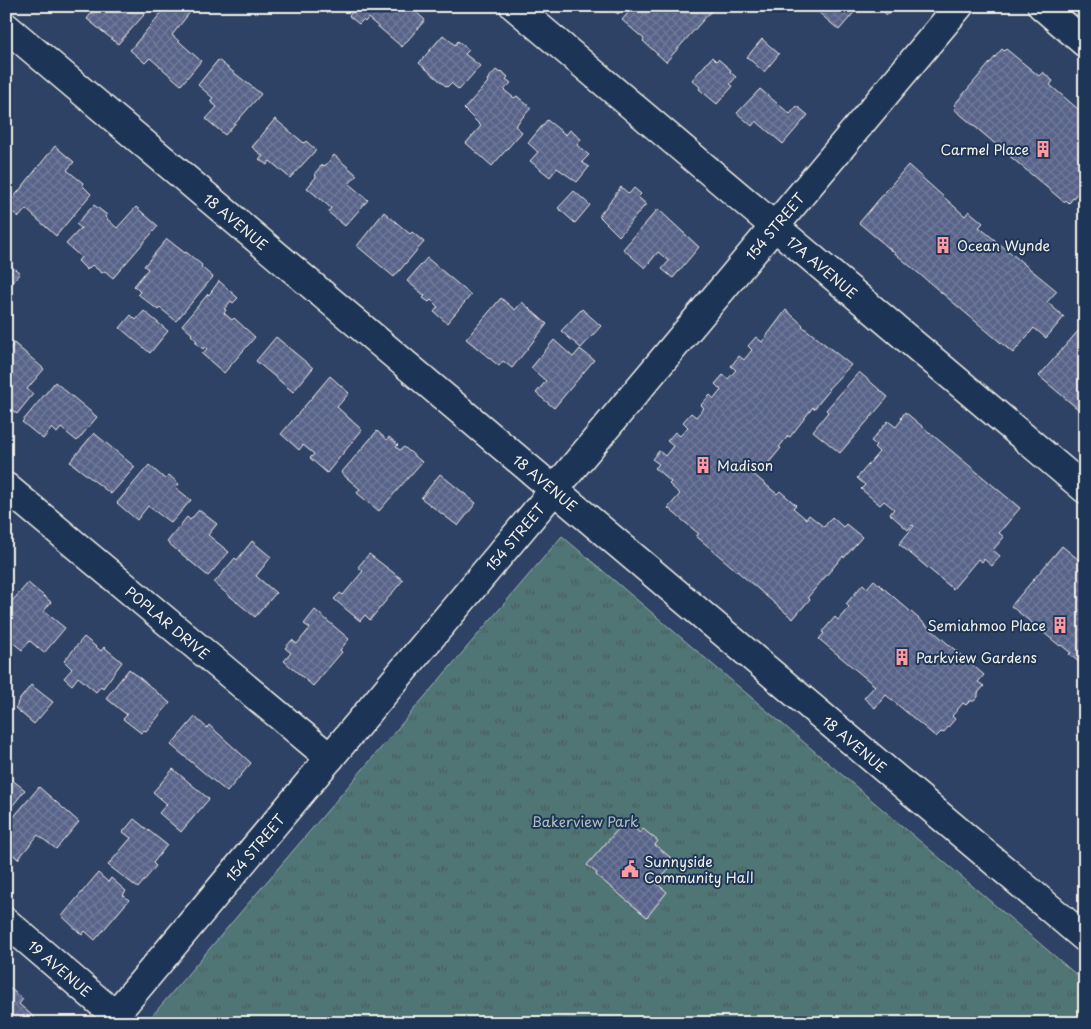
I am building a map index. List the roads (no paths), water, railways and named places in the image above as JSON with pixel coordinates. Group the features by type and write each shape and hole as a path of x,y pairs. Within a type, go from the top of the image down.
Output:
{"street":[{"name":"17A AVENUE","path":"514,6 1085,489"},
{"name":"154 STREET","path":"111,1019 959,6"},
{"path":"1042,6 1085,43"},
{"name":"18 AVENUE","path":"6,27 1085,938"},
{"name":"POPLAR DRIVE","path":"6,487 330,758"},
{"name":"19 AVENUE","path":"6,922 111,1019"}],"place":[{"name":"Carmel Place","path":"1043,149"},
{"name":"Ocean Wynde","path":"943,245"},
{"name":"Madison","path":"703,465"},
{"name":"Semiahmoo Place","path":"1060,625"},
{"name":"Parkview Gardens","path":"902,657"},
{"name":"Sunnyside Community Hall","path":"630,869"}],"park label":[{"name":"Bakerview Park","path":"585,821"}]}
